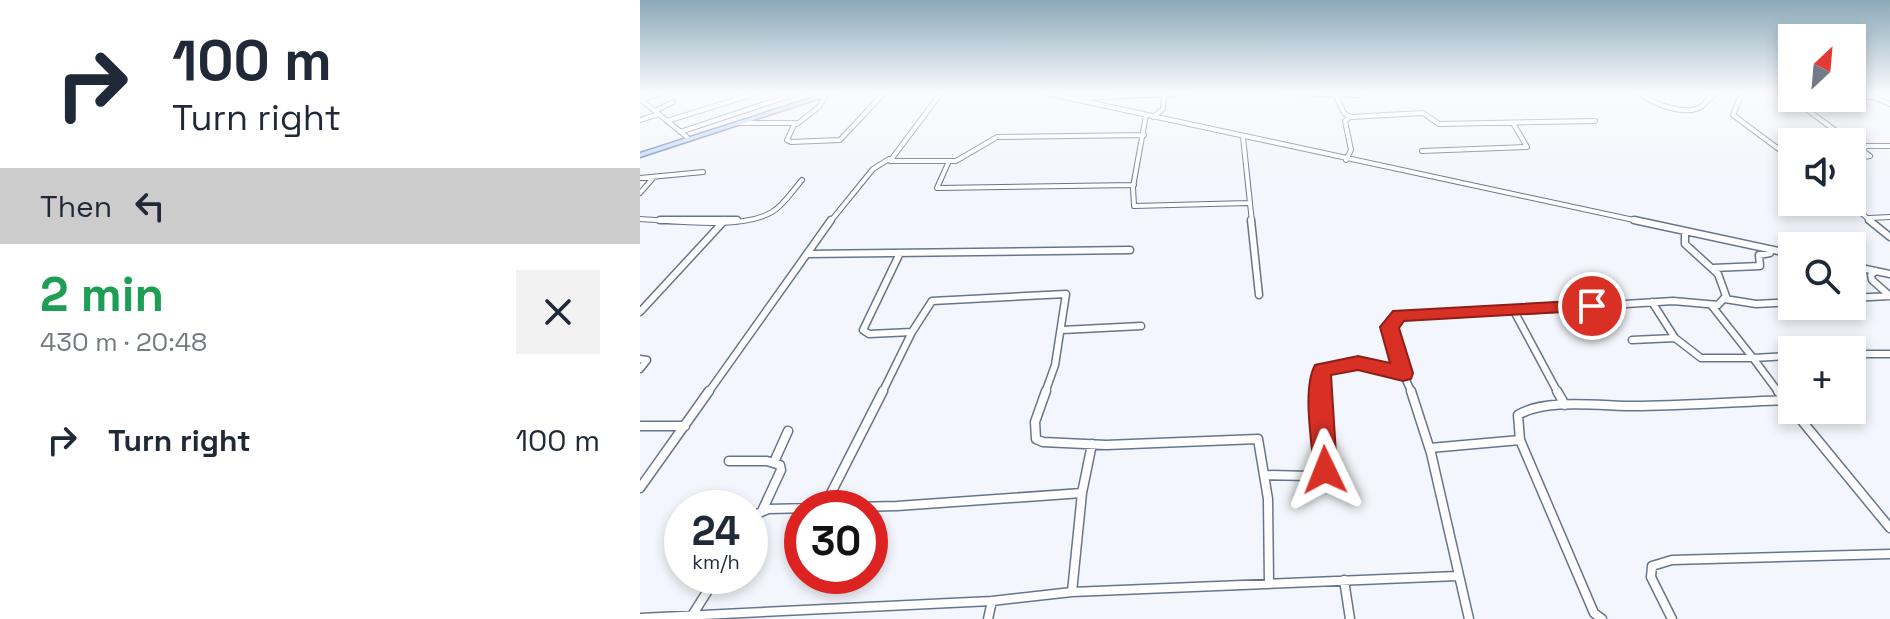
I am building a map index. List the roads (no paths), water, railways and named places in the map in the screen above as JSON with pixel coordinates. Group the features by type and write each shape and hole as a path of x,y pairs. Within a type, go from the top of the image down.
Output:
{"main road":[{"path":"640,153 684,134 727,122"},
{"path":"640,153 742,122"}],"street":[{"path":"668,122 684,134 718,122"},
{"path":"800,122 788,141 843,139 858,122"},
{"path":"640,488 858,183 889,159 918,122"},
{"path":"1148,122 1132,204 1137,207 1248,203"},
{"path":"1176,122 1778,252"},
{"path":"1345,122 1351,150 1346,160"},
{"path":"1436,122 1559,122"},
{"path":"1742,122 1778,149"},
{"path":"739,123 797,124"},
{"path":"1422,151 1527,147 1513,123"},
{"path":"889,159 894,162 949,161 963,158 997,137 1144,135"},
{"path":"1243,137 1259,295"},
{"path":"1866,146 1890,146"},
{"path":"949,161 937,188 1134,185"},
{"path":"640,178 703,172"},
{"path":"640,193 654,177"},
{"path":"640,219 725,220 760,217 772,212 802,180"},
{"path":"1866,216 1890,237"},
{"path":"1869,218 1890,217"},
{"path":"640,312 725,220"},
{"path":"1685,232 1685,244 1718,274 1725,299"},
{"path":"807,254 1130,250"},
{"path":"1713,268 1760,266 1760,254 1778,252"},
{"path":"900,253 863,330 869,334 912,332"},
{"path":"1866,270 1874,274 1890,274"},
{"path":"1874,274 1890,296"},
{"path":"833,490 929,304 936,300 1061,294 1067,297 1055,365 1035,422 1039,441 1092,444 1258,439 1268,499 1269,584"},
{"path":"1866,297 1890,296"},
{"path":"1469,619 1430,448 1390,327 1399,315 1673,301 1712,306 1725,299 1756,304 1778,303"},
{"path":"1652,302 1675,338 1701,358 1778,357"},
{"path":"1712,306 1778,391"},
{"path":"1514,311 1565,405"},
{"path":"1062,330 1141,326"},
{"path":"1632,340 1675,338"},
{"path":"1866,354 1890,354"},
{"path":"640,359 647,360 640,369"},
{"path":"1264,475 1312,476 1325,470 1320,392 1322,370 1358,363 1403,373"},
{"path":"1602,619 1594,613 1520,440 1517,425 1521,412 1565,405 1639,406 1778,400"},
{"path":"1804,424 1890,528"},
{"path":"640,426 685,426"},
{"path":"774,462 788,431"},
{"path":"1430,448 1520,440"},
{"path":"1072,592 1082,493 1092,444"},
{"path":"729,461 774,462 781,470 768,498"},
{"path":"888,506 1082,493"},
{"path":"1672,619 1651,577 1652,566 1672,560 1890,554"},
{"path":"640,618 693,614 778,614 992,601 1072,592 1457,576"},
{"path":"1344,580 1350,619"},
{"path":"693,614 706,594"},
{"path":"988,619 992,601"}]}
